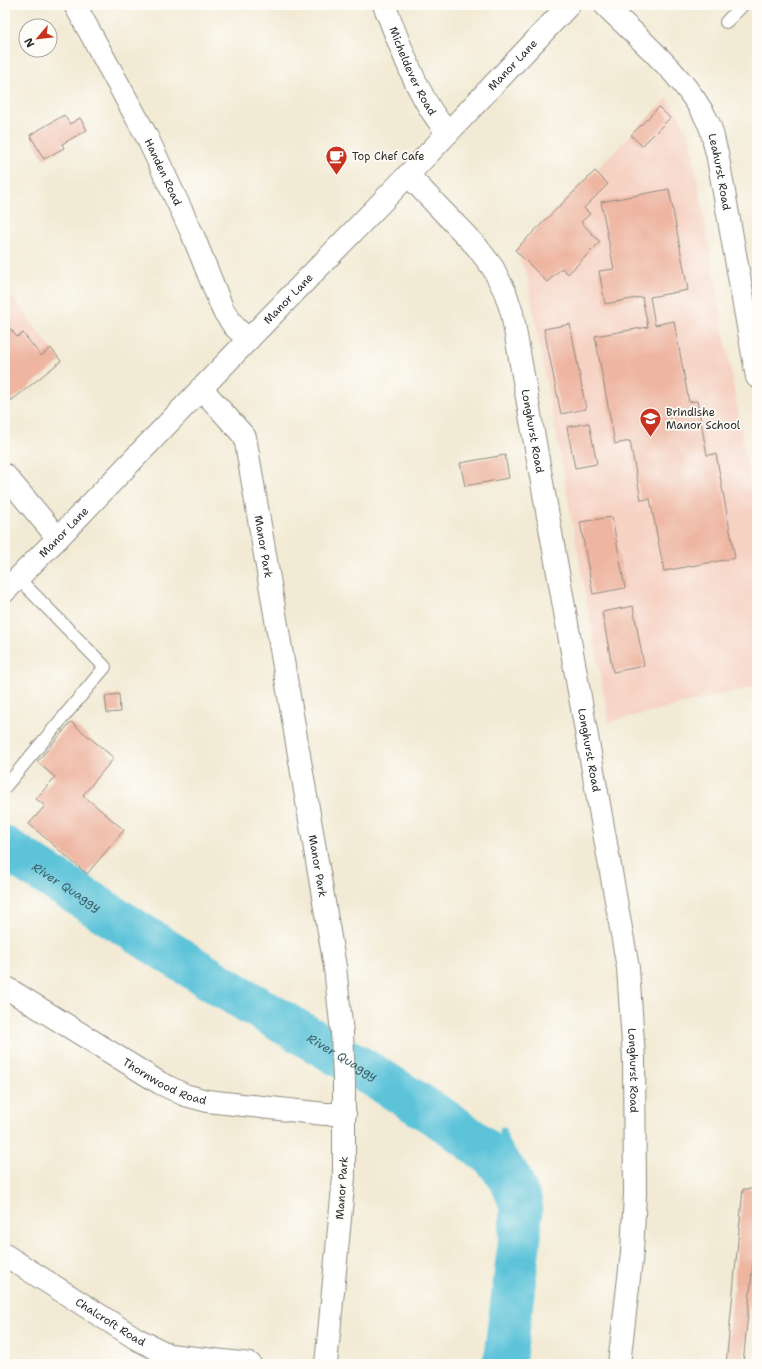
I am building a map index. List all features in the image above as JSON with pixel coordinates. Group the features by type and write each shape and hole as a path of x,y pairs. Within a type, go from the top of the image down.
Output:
{"street":[{"name":"Handen Road","path":"75,5 146,135 192,233 223,310 234,326 248,340"},
{"name":"Micheldever Road","path":"384,5 426,103 448,133"},
{"name":"Manor Lane","path":"11,585 408,175 569,5"},
{"name":"Leahurst Road","path":"605,5 673,72 694,98 709,125 717,153 757,377"},
{"name":"Longhurst Road","path":"408,175 477,247 493,268 505,292 512,313 612,871 628,968 633,1022 635,1110 635,1193 632,1252 619,1364"},
{"name":"Manor Park","path":"201,388 245,437 335,967 342,1033 344,1079 344,1177 326,1364"},
{"path":"5,475 58,538"},
{"name":"Thornwood Road","path":"5,987 160,1082 185,1095 207,1101 325,1114 344,1114"},
{"name":"Chalcroft Road","path":"5,1255 137,1339 169,1355 250,1364"}],"lane":[{"path":"726,22 743,5"},
{"path":"5,787 105,667 11,585"}],"shaded area":[{"name":"Brindishe Manor School","path":"667,99 681,119 691,142 757,521 757,686 609,722 527,275 515,250"},
{"path":"5,288 61,361 5,405"}],"building":[{"path":"659,107 670,118 642,146 631,135"},
{"path":"64,115 70,124 80,118 87,130 62,144 64,148 44,159 30,135"},
{"path":"595,171 608,184 584,208 590,214 581,222 600,242 568,274 562,268 547,282 515,250"},
{"path":"669,189 688,290 650,297 655,325 674,321 689,402 697,401 707,455 716,454 735,558 664,571 650,499 641,500 630,441 615,444 595,336 648,327 642,297 605,304 599,271 614,269 601,202"},
{"path":"5,322 17,337 23,333 41,356 51,348 61,361 11,401 5,393"},
{"path":"570,324 586,409 561,414 544,329"},
{"path":"589,423 597,464 575,468 567,427"},
{"path":"505,455 509,478 465,486 460,463"},
{"path":"612,517 625,588 593,594 580,522"},
{"path":"633,606 644,666 613,672 602,612"},
{"path":"119,694 120,712 107,713 105,696"},
{"path":"71,722 114,758 83,795 124,830 87,874 29,824 45,806 36,799 55,777 37,762"},
{"path":"743,1189 757,1189 757,1222 743,1364 726,1364"}],"waterway":[{"name":"River Quaggy","path":"5,848 225,988 374,1076 453,1126 493,1156 510,1178 521,1204 520,1237 504,1364"},
{"path":"503,1130 510,1178"}],"place":[{"name":"Top Chef Cafe","path":"336,176"},
{"name":"Brindishe Manor School","path":"650,438"}]}
